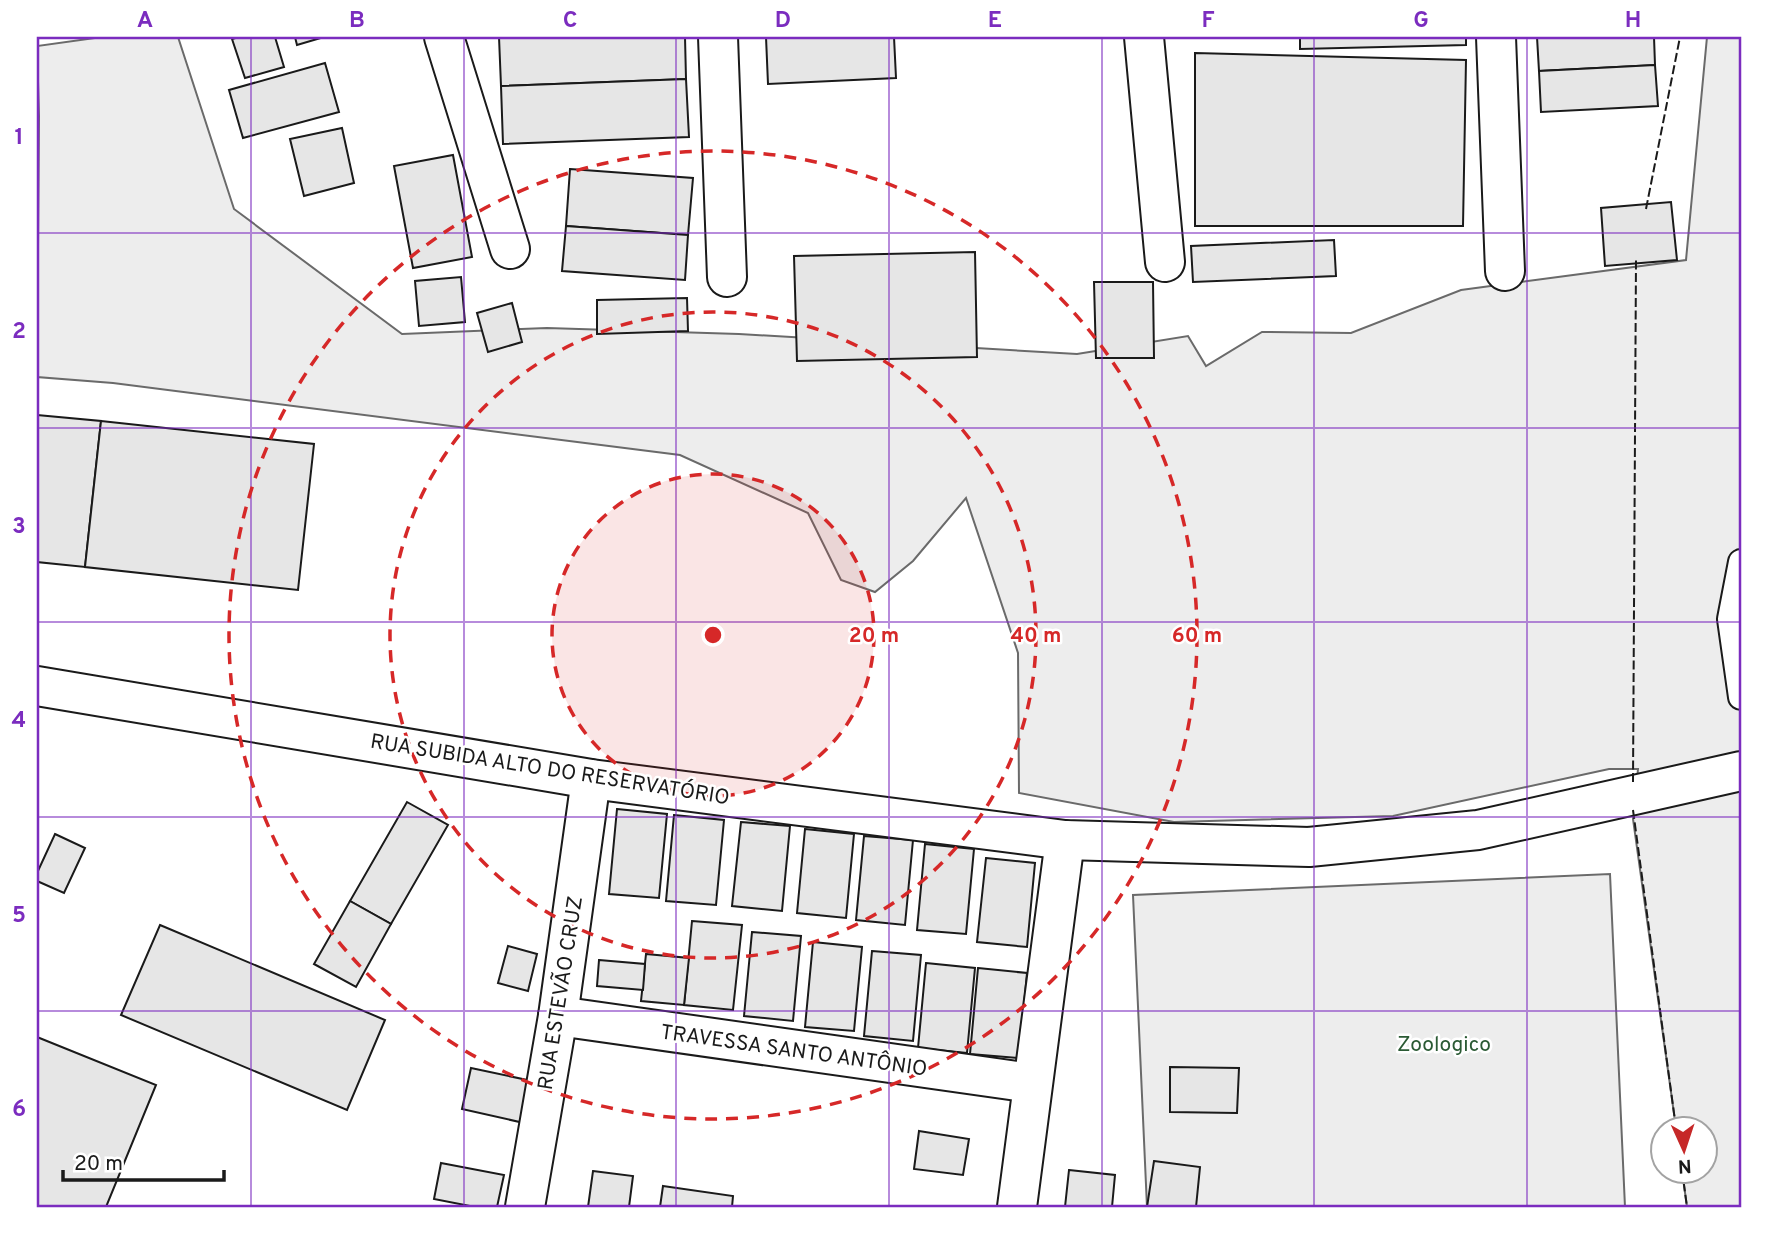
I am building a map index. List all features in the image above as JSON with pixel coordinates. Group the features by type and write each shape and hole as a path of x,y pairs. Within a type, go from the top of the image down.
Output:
{"street":[{"path":"444,37 510,249"},
{"path":"718,37 727,276"},
{"path":"1144,37 1165,262"},
{"path":"1496,37 1505,271"},
{"name":"RUA SUBIDA ALTO DO RESERVATÓRIO","path":"37,687 591,779 1065,841 1309,847 1465,832 1741,771"},
{"name":"RUA ESTEVÃO CRUZ","path":"525,1207 558,1016 591,779"},
{"path":"1017,1207 1031,1083 1065,841"},
{"name":"TRAVESSA SANTO ANTÔNIO","path":"558,1016 1031,1083"}],"lane":[{"path":"1741,562 1730,619 1741,696"}],"green space":[{"path":"102,37 178,37 234,209 402,334 547,328 739,334 1077,354 1188,336 1206,366 1262,332 1351,333 1461,290 1686,260 1707,37 1741,37 1741,1207 1687,1207 1684,1184 1718,1184 1718,1114 1674,1114 1633,819 1638,769 1609,769 1393,816 1174,822 1019,793 1018,653 966,498 913,561 875,592 841,580 808,513 680,455 113,383 37,377 37,46"},
{"name":"Zoologico","path":"1610,874 1625,1207 1147,1207 1133,895"}],"building":[{"path":"275,37 284,67 245,78 232,39"},
{"path":"295,37 324,37 297,45"},
{"path":"499,37 685,37 686,79 501,86"},
{"path":"766,37 894,37 896,78 768,84"},
{"path":"1300,37 1466,37 1466,45 1300,49"},
{"path":"1537,37 1654,37 1655,65 1539,71"},
{"path":"1195,53 1466,60 1463,226 1195,226"},
{"path":"325,63 339,112 243,138 229,90"},
{"path":"1655,65 1658,106 1541,112 1539,71"},
{"path":"686,79 689,137 503,144 501,86"},
{"path":"342,128 354,183 304,196 290,139"},
{"path":"453,155 472,257 413,268 394,166"},
{"path":"570,169 693,178 688,235 566,226"},
{"path":"1671,202 1677,260 1605,266 1601,208"},
{"path":"566,226 688,235 685,280 562,271"},
{"path":"1334,240 1336,276 1193,282 1191,246"},
{"path":"975,252 977,357 797,361 794,256"},
{"path":"461,277 465,322 419,326 415,281"},
{"path":"1094,282 1153,282 1154,358 1096,358"},
{"path":"687,298 688,331 597,334 597,300"},
{"path":"512,303 522,342 488,352 477,313"},
{"path":"37,415 101,421 85,567 37,562"},
{"path":"101,421 314,444 298,590 85,567"},
{"path":"407,802 448,825 391,924 350,901"},
{"path":"617,809 667,814 659,898 609,894"},
{"path":"674,815 724,820 716,905 666,901"},
{"path":"741,822 790,826 782,911 732,906"},
{"path":"805,829 854,834 846,918 797,913"},
{"path":"55,834 85,848 64,893 37,881 37,873"},
{"path":"864,836 913,840 905,925 856,920"},
{"path":"925,844 974,849 966,934 917,930"},
{"path":"986,858 1035,863 1027,947 977,942"},
{"path":"350,901 391,924 356,987 314,964"},
{"path":"692,921 742,925 733,1010 684,1005"},
{"path":"160,925 385,1020 347,1110 121,1015"},
{"path":"752,932 801,936 793,1021 744,1016"},
{"path":"813,942 862,947 854,1031 805,1027"},
{"path":"508,946 537,954 528,991 498,983"},
{"path":"872,951 921,955 913,1041 864,1036"},
{"path":"646,954 689,958 684,1005 641,1001"},
{"path":"599,960 645,964 643,990 597,986"},
{"path":"926,963 975,968 967,1053 918,1048"},
{"path":"978,968 1027,973 1019,1058 970,1054"},
{"path":"37,1037 156,1085 106,1207 37,1207"},
{"path":"1170,1067 1239,1068 1237,1113 1170,1112"},
{"path":"471,1068 532,1081 524,1123 462,1109"},
{"path":"919,1131 969,1139 963,1175 914,1169"},
{"path":"1154,1161 1200,1167 1196,1207 1147,1207"},
{"path":"441,1163 504,1175 497,1207 475,1207 434,1199"},
{"path":"1069,1170 1115,1175 1112,1207 1065,1207"},
{"path":"593,1171 633,1176 629,1207 588,1207"},
{"path":"663,1186 733,1196 732,1207 660,1207"}],"fence":[{"path":"1646,209 1680,37"},
{"path":"1633,782 1636,260"},
{"path":"1633,810 1674,1114"},
{"path":"1684,1184 1687,1207"}]}
